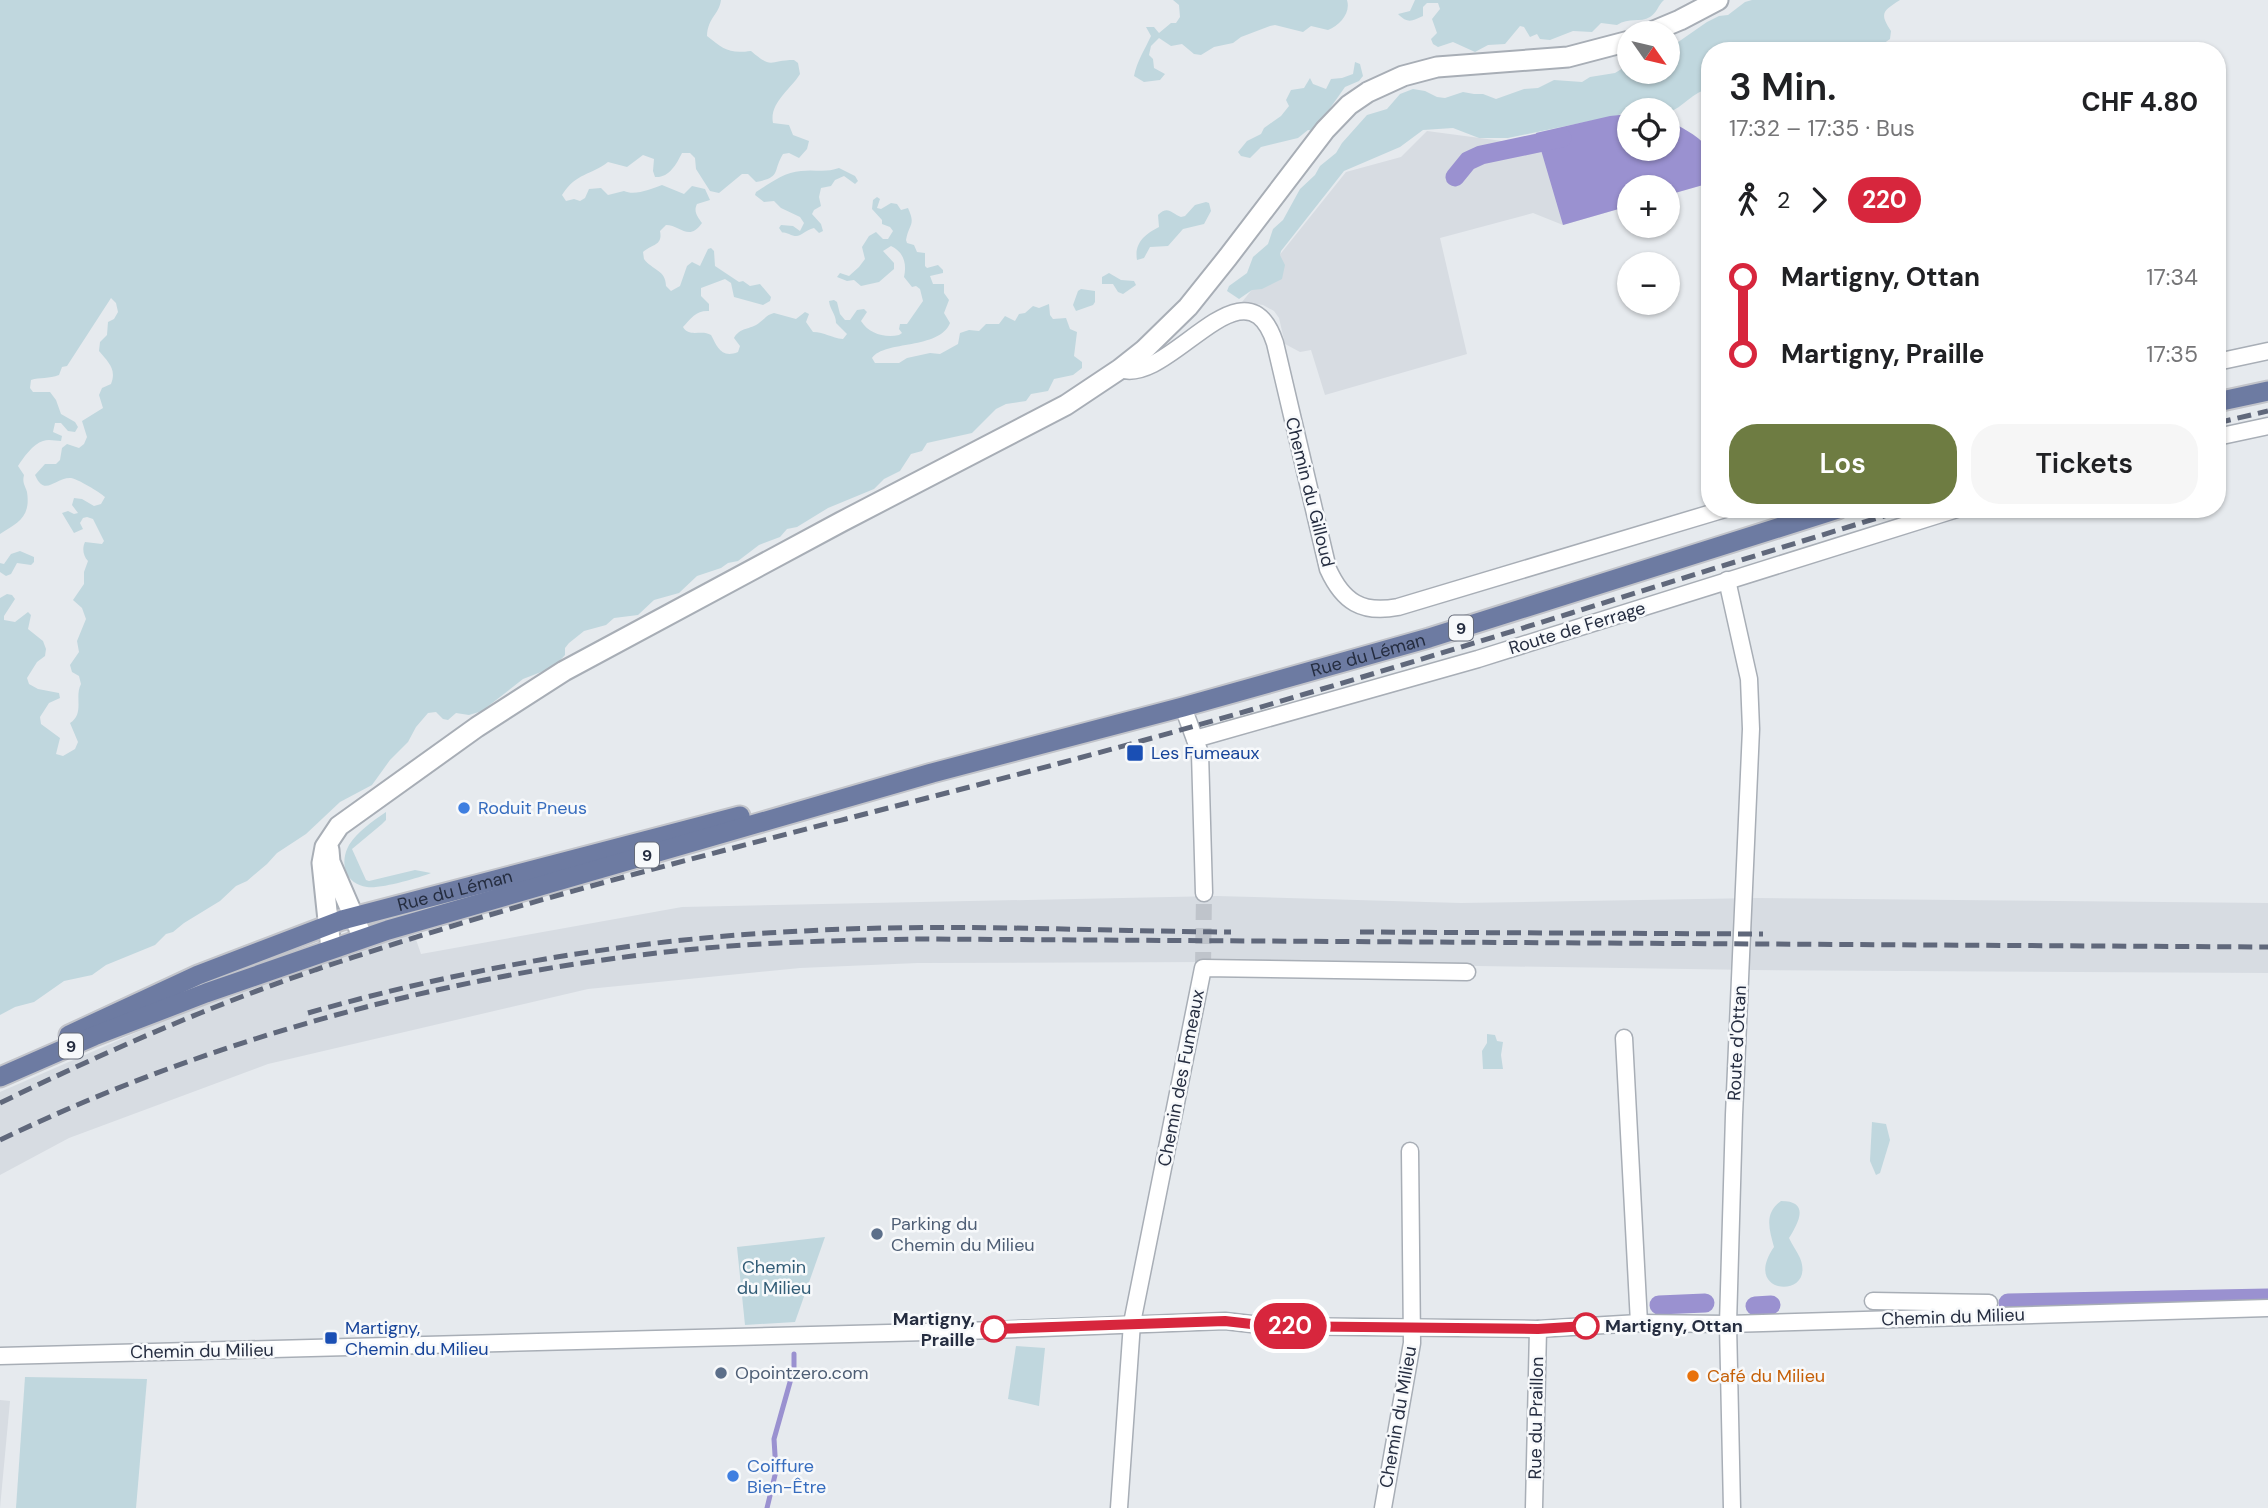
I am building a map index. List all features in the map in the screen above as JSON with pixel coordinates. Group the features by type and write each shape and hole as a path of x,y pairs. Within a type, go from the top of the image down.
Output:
{"main road":[{"path":"2226,399 2268,391"},
{"name":"Rue du Léman","path":"0,1076 171,1006 363,938 506,894 932,773 1183,707 1429,638 1810,518"},
{"name":"Rue du Léman","path":"0,1076 70,1034 136,1002 328,924 796,801 891,778 932,773"}],"street":[{"path":"1678,21 1718,0"},
{"path":"331,948 322,855 330,837 349,820 477,727 564,671 1066,405 1120,369 1144,350 1188,307 1325,130 1359,97 1390,81 1437,67 1568,57 1617,44"},
{"name":"Chemin du Gilloud","path":"1120,369 1133,372 1149,366 1230,314 1247,311 1260,318 1275,343 1328,569 1341,593 1366,608 1398,607 1701,516"},
{"path":"2226,360 2268,351"},
{"path":"2226,435 2268,426"},
{"name":"Route de Ferrage","path":"1195,739 1478,659 1928,518"},
{"name":"Route d'Ottan","path":"1727,580 1749,679 1751,729 1728,1324 1732,1508"},
{"path":"1183,707 1200,753 1204,892"},
{"path":"349,820 333,839 329,856 363,938"},
{"name":"Chemin des Fumeaux","path":"1132,1324 1203,968 1467,972"},
{"path":"1624,1038 1639,1323"},
{"name":"Chemin du Milieu","path":"1383,1508 1412,1343 1410,1151"},
{"path":"1873,1301 1989,1303"},
{"name":"Chemin du Milieu","path":"0,1356 966,1331 1225,1321 1269,1326 1538,1329 1639,1323 1728,1324 2268,1308"},
{"path":"1119,1508 1132,1324"},
{"name":"Rue du Praillon","path":"1534,1508 1538,1329"}],"shaded area":[{"path":"1617,115 1617,161 1680,161 1680,126 1701,141 1701,186 1680,192 1680,175 1617,175 1617,209 1563,225 1533,213 1440,238 1467,354 1325,395 1311,350 1300,352 1285,344 1279,318 1274,311 1263,305 1242,302 1346,172 1401,157 1427,131 1510,142 1536,133"},
{"path":"1617,115 1617,161 1680,161 1680,127 1701,141 1701,186 1680,192 1680,175 1617,175 1617,209 1563,225 1536,133"},
{"path":"1217,896 1461,903 1757,898 2268,903 2268,973 1753,970 1213,962 918,963 800,968 588,989 268,1064 69,1138 0,1175 0,1092 252,982 412,928 421,954 682,907"},
{"path":"0,1400 10,1401 0,1508"}],"green space":[{"path":"0,0 721,0 709,24 707,36 727,50 751,51 771,63 794,60 798,63 800,74 777,103 773,123 789,125 793,135 809,141 807,149 799,158 789,153 783,154 770,178 756,182 748,174 742,174 719,193 710,191 696,169 695,158 690,153 682,153 672,170 660,177 655,177 653,171 654,159 643,155 627,167 608,162 578,178 562,195 566,201 580,201 585,198 589,189 601,188 608,195 624,191 638,192 662,185 684,194 692,186 705,189 710,200 697,204 696,212 702,223 697,229 689,232 666,225 660,231 658,242 643,252 644,259 661,273 671,291 680,286 687,266 692,262 700,266 711,248 714,251 715,266 739,282 743,281 750,286 760,284 771,297 770,301 763,305 734,297 731,283 725,279 701,288 701,296 709,304 709,311 694,315 683,327 692,333 711,335 720,350 732,354 738,352 740,346 734,338 742,330 756,325 774,313 796,319 805,312 809,314 806,322 813,332 843,339 847,334 836,323 829,301 834,300 845,320 850,320 857,310 864,309 867,312 861,321 868,329 883,335 894,336 902,333 900,324 907,324 923,301 920,289 912,287 904,277 905,263 899,252 891,246 883,251 894,263 894,269 879,282 861,286 854,280 847,281 837,277 840,273 849,276 859,267 865,259 862,247 869,236 876,232 883,239 888,239 893,231 882,224 882,220 872,209 873,200 877,197 880,199 877,208 881,209 891,203 897,204 901,210 908,208 912,222 907,243 914,245 917,252 925,253 927,268 938,265 943,270 943,273 930,276 933,284 944,284 944,293 949,300 944,313 950,323 944,332 935,337 879,352 872,358 875,363 899,363 907,358 930,353 940,354 958,344 960,333 979,331 986,324 999,324 1005,316 1015,321 1019,314 1025,313 1033,306 1039,308 1049,304 1053,319 1066,318 1070,329 1077,332 1074,356 1082,362 1082,368 1073,375 1054,379 1048,391 1031,394 1026,401 1006,404 996,409 972,433 927,443 922,451 911,454 900,471 884,479 874,489 828,508 797,527 787,529 780,537 759,545 738,561 697,576 679,593 654,600 638,615 614,618 606,625 584,631 569,643 565,648 565,655 554,667 523,679 482,711 469,715 456,713 448,720 436,712 428,713 372,785 340,802 306,834 277,853 220,901 166,934 155,945 106,965 92,975 64,981 34,1002 15,1007 0,1015 0,598 7,594 15,599 4,620 15,622 28,612 31,615 28,629 43,641 45,656 37,662 27,678 29,684 38,689 59,693 60,698 49,703 40,717 41,724 60,738 56,754 63,756 75,749 78,742 70,723 77,715 81,684 79,676 72,672 70,665 79,652 77,641 86,619 82,608 73,600 84,584 88,561 83,547 85,542 102,544 104,541 93,519 83,518 80,523 83,529 74,533 62,513 78,513 72,505 74,498 94,506 101,504 105,497 71,478 47,486 39,482 35,475 45,464 56,464 60,460 62,448 67,444 79,448 84,444 87,437 82,421 103,408 99,395 102,388 111,384 113,374 111,366 99,351 100,342 107,335 108,322 114,319 118,312 116,303 111,298 59,375 31,380 30,388 33,392 50,392 61,414 75,422 78,427 75,432 68,431 61,423 55,423 53,432 62,436 61,441 48,440 39,443 23,459 18,466 24,475 27,508 21,519 0,534"},
{"path":"1173,0 1347,0 1348,5 1344,18 1328,30 1311,26 1303,32 1275,25 1241,37 1233,43 1214,47 1201,55 1194,54 1182,44 1171,46 1159,38 1151,46 1149,55 1153,59 1154,68 1165,74 1160,80 1144,82 1134,76 1151,36 1146,27 1154,27 1159,33 1171,23 1176,23 1180,17 1179,5"},
{"path":"1415,0 1664,0 1646,19 1617,21 1617,25 1601,23 1592,32 1573,31 1550,40 1540,39 1537,34 1530,37 1524,27 1520,26 1505,44 1488,45 1475,52 1453,42 1438,47 1433,44 1431,39 1437,33 1432,19 1440,9 1438,3 1427,3 1423,7 1423,16 1413,20 1407,20 1398,14 1410,11"},
{"path":"1752,0 1900,0 1885,13 1885,20 1891,31 1890,39 1886,42 1701,42 1701,92 1680,106 1680,98 1617,98 1617,115 1508,138 1479,138 1453,128 1423,130 1400,147 1344,171 1281,251 1285,265 1282,279 1262,289 1252,290 1239,299 1227,291 1229,286 1247,273 1253,257 1268,244 1273,229 1283,220 1300,189 1315,175 1320,166 1336,153 1367,115 1387,109 1400,94 1413,89 1445,98 1463,92 1483,94 1496,99 1524,89 1538,88 1554,80 1582,82 1590,77 1617,72 1617,84 1680,84 1680,41 1707,22 1728,15"},
{"path":"1355,62 1360,64 1363,76 1359,81 1345,87 1314,131 1308,130 1298,138 1261,147 1250,158 1241,156 1238,152 1247,141 1261,134 1264,128 1281,116 1289,106 1286,100 1291,90 1304,88 1310,78 1313,84 1326,89 1331,79 1353,74"},
{"path":"839,168 855,176 858,181 855,184 844,176 835,180 831,186 821,188 821,206 812,214 821,224 823,231 819,233 814,228 799,236 782,232 779,228 781,225 793,226 800,231 804,223 800,217 781,208 774,201 764,202 755,195 766,185 789,174"},
{"path":"1209,203 1211,211 1204,224 1183,229 1168,246 1150,247 1144,258 1137,260 1139,244 1145,236 1159,227 1158,215 1161,212 1170,211 1181,217 1195,205"},
{"path":"1109,273 1121,280 1134,281 1136,285 1123,294 1118,292 1113,284 1102,284 1102,277"},
{"path":"1081,289 1095,291 1095,302 1076,311 1073,305"},
{"path":"20,551 34,557 34,562 31,565 17,563 11,574 6,576 0,572 0,563 4,564 11,554"},
{"path":"386,812 386,820 352,849 366,880 415,870 431,873 381,886 360,885 346,872 346,852 356,835"},
{"path":"1487,1034 1495,1035 1497,1041 1503,1042 1503,1069 1483,1069 1482,1051 1487,1043"},
{"path":"1872,1122 1886,1124 1890,1140 1880,1173 1876,1175 1870,1161"},
{"path":"1781,1201 1790,1202 1799,1208 1799,1219 1789,1238 1800,1258 1802,1272 1798,1281 1781,1287 1772,1283 1766,1275 1766,1263 1774,1247 1770,1216"},
{"name":"Chemin du Milieu","path":"825,1237 795,1322 745,1325 737,1247"},
{"path":"1016,1346 1045,1348 1039,1406 1008,1399"},
{"path":"25,1377 147,1379 136,1508 16,1508"}],"waterway":[{"path":"1455,177 1468,161 1481,155 1562,138"},
{"path":"2008,1303 2268,1298"},
{"path":"1659,1305 1705,1303"},
{"path":"1755,1306 1771,1305"},
{"path":"767,1508 776,1471 774,1439 794,1368 794,1354"}],"tunnel":[{"path":"1203,968 1204,893"}],"railway":[{"path":"2226,421 2268,411"},
{"path":"0,1103 195,1015 275,984 409,939 599,884 1183,729 1878,518"},
{"path":"308,1013 491,969 615,948 739,935 909,928 1231,932"},
{"path":"1360,932 1763,934"},
{"path":"0,1140 81,1103 164,1070 335,1015 509,975 715,947 923,939 2268,947"}],"bus line":[{"name":"220","path":"994,1329 1225,1321 1269,1326 1538,1329 1586,1326"}],"place":[{"name":"Les Fumeaux","path":"1135,753"},
{"name":"Roduit Pneus","path":"464,808"},
{"name":"Parking du Chemin du Milieu","path":"877,1234"},
{"name":"Martigny, Ottan","path":"1586,1326"},
{"name":"Martigny, Praille","path":"994,1329"},
{"name":"Martigny, Chemin du Milieu","path":"331,1338"},
{"name":"Opointzero.com","path":"721,1373"},
{"name":"Café du Milieu","path":"1693,1376"},
{"name":"Coiffure Bien-Être","path":"733,1476"}]}
